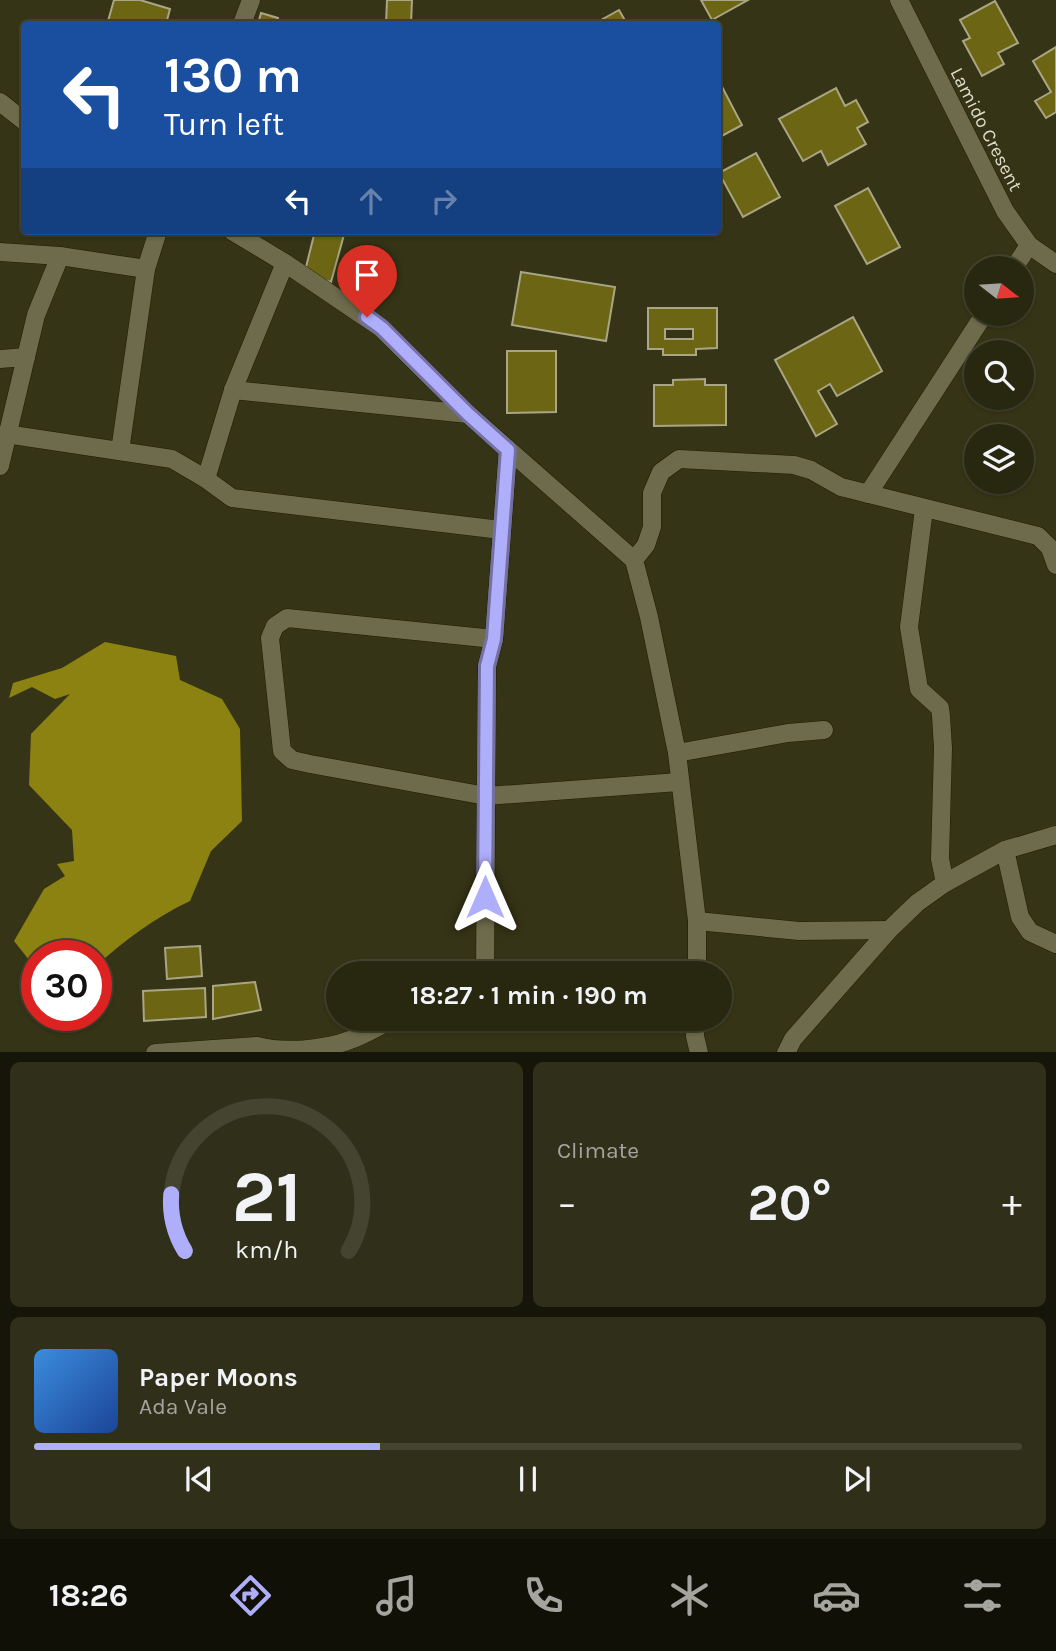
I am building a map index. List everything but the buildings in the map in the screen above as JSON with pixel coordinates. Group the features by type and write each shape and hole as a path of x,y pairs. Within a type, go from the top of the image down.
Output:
{"street":[{"path":"243,21 251,0"},
{"name":"Lamido Cresent","path":"899,0 1005,211 1030,245 1056,264"},
{"path":"0,102 21,119"},
{"path":"120,452 146,269 157,235"},
{"path":"239,235 382,328 468,414 634,560 649,617 677,753 697,921 697,961"},
{"path":"1022,256 1030,245"},
{"path":"0,251 60,256 146,269"},
{"path":"0,466 37,315 60,256"},
{"path":"206,479 233,390 285,263"},
{"path":"867,494 977,326"},
{"path":"0,359 26,357"},
{"path":"233,390 468,414"},
{"path":"6,434 172,459 232,498 501,530"},
{"path":"485,961 487,666 494,639 508,450"},
{"path":"634,560 646,545 652,527 652,493 661,472 679,460 794,465 811,470 841,487 1038,536 1050,548 1056,565"},
{"path":"924,509 909,627 919,690 940,708 942,716 940,859 945,883"},
{"path":"494,639 287,618 275,626 270,638 282,751 292,760 486,796 679,782"},
{"path":"677,753 788,733 824,730"},
{"path":"786,1052 793,1039 889,930 917,903 945,883 1005,850 1056,835"},
{"path":"1005,850 1020,917 1030,932 1056,944"},
{"path":"697,921 799,931 889,930"},
{"path":"163,1052 257,1046 288,1051 349,1041 369,1031"},
{"path":"695,1031 699,1052"}],"shaded area":[{"path":"105,642 176,656 180,680 222,699 240,729 242,821 211,851 190,901 140,930 112,952 112,940 21,940 21,950 14,941 44,889 65,876 57,864 74,861 72,830 29,785 31,734 70,694 55,699 32,687 9,698 13,683 62,668"}],"route":[{"path":"367,317 382,328 508,450 494,639 487,666 485,897"}]}
